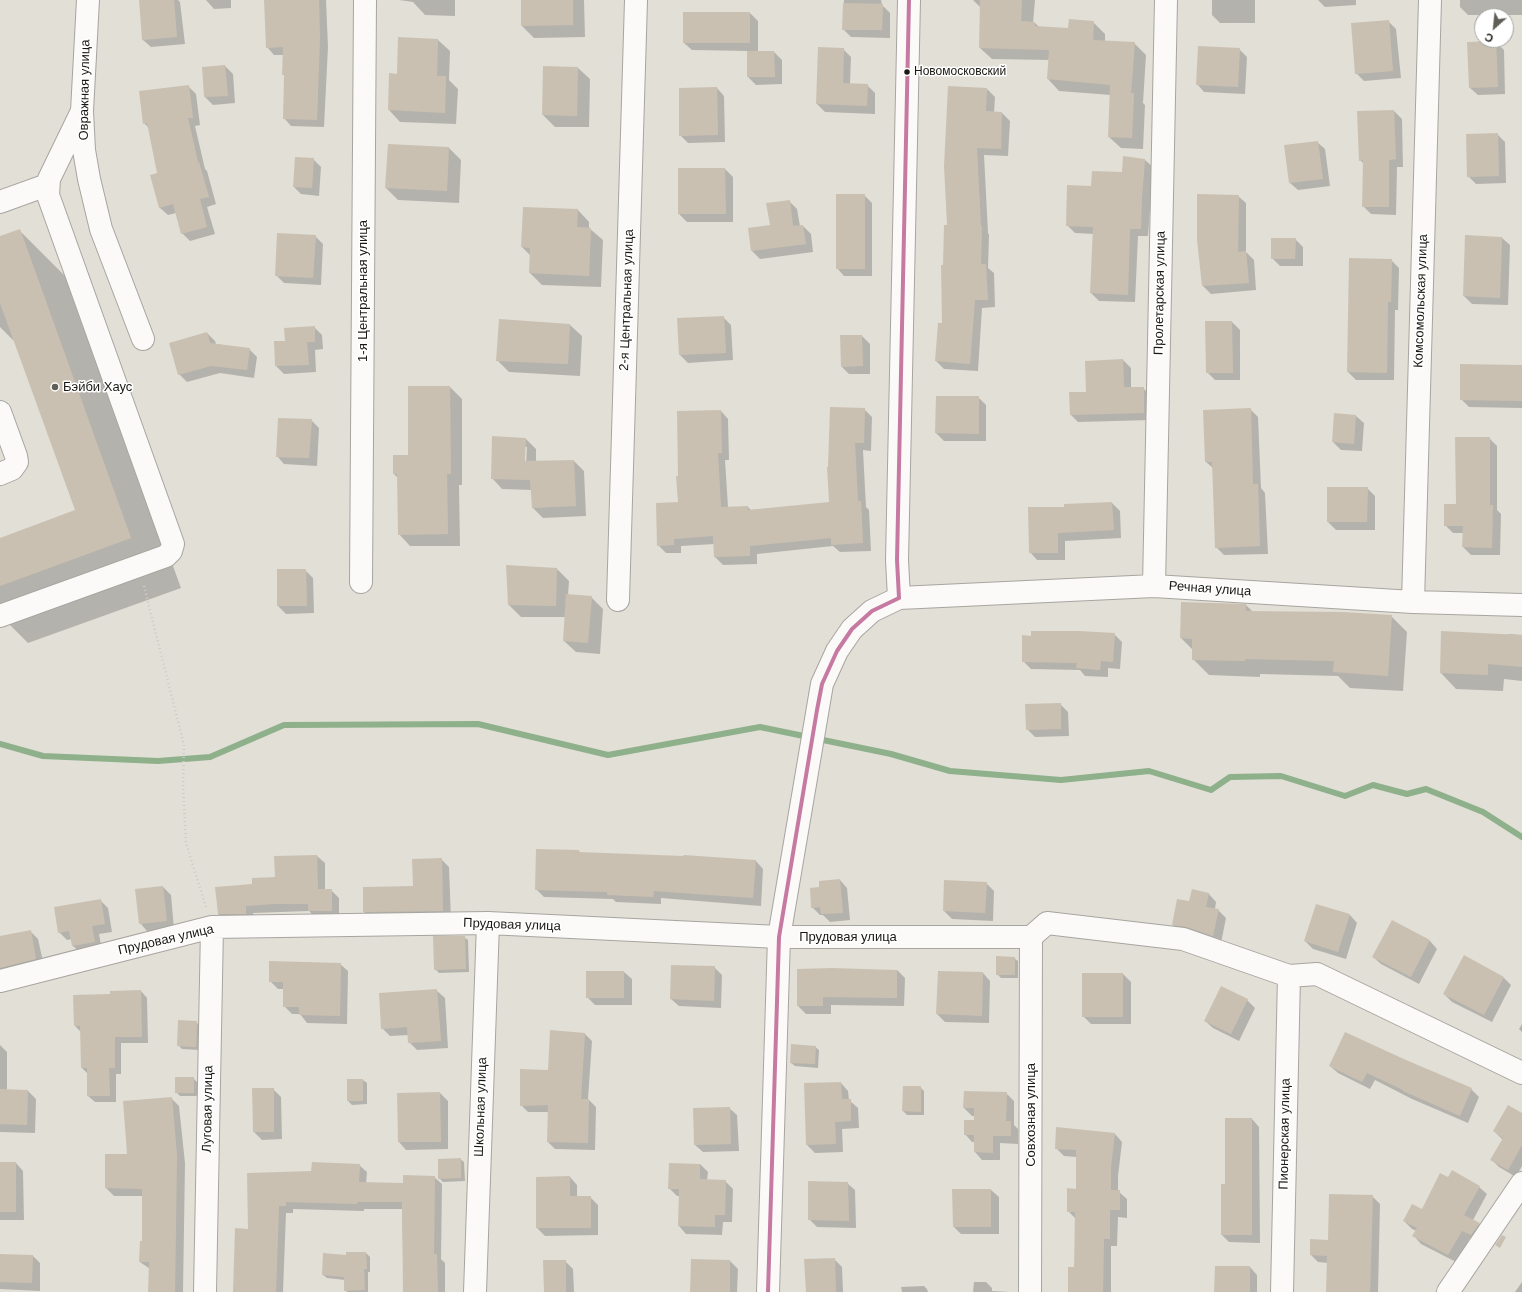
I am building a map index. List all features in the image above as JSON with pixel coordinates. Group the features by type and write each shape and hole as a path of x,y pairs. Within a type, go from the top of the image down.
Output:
{"street":[{"name":"Овражная улица","path":"88,0 82,111 84,150 93,200 101,229 143,339"},
{"name":"1-я Центральная улица","path":"361,582 365,0"},
{"name":"2-я Центральная улица","path":"618,600 636,0"},
{"name":"Пролетарская улица","path":"1154,586 1166,0"},
{"name":"Комсомольская улица","path":"1413,602 1430,0"},
{"path":"768,1292 779,937 817,710 822,684 836,651 852,629 872,611 899,598 897,560 913,6"},
{"path":"0,616 166,556 171,551 173,540 48,195 48,179 82,111"},
{"path":"0,202 47,185"},
{"path":"0,412 17,462 12,469 0,474"},
{"name":"Речная улица","path":"899,598 1154,586 1413,602 1522,605"},
{"name":"Прудовая улица","path":"0,981 212,927 488,923 779,937 1031,937"},
{"name":"Школьная улица","path":"475,1292 488,923"},
{"path":"1031,937 1047,923 1183,939 1289,976 1317,974 1522,1073"},
{"name":"Луговая улица","path":"205,1292 212,927"},
{"name":"Совхозная улица","path":"1030,1292 1031,937"},
{"name":"Пионерская улица","path":"1282,1292 1289,976"},
{"path":"1448,1292 1522,1183"}],"path":[{"path":"139,566 184,745 183,785 186,843 212,927"}],"building":[{"path":"139,0 174,0 177,37 142,40"},
{"path":"264,0 319,0 320,39 317,120 283,119 283,47 266,48"},
{"path":"521,0 573,0 573,25 521,26"},
{"path":"980,0 1022,0 1021,21 1035,22 1035,26 1068,28 1069,19 1094,21 1093,40 1135,42 1131,93 1134,93 1132,138 1108,137 1110,85 1047,79 1049,50 979,48"},
{"path":"843,3 883,4 882,30 842,30"},
{"path":"683,12 750,12 750,43 683,43"},
{"path":"1389,20 1393,71 1355,74 1351,23"},
{"path":"398,37 438,39 437,76 446,76 445,113 388,110 389,73 397,74"},
{"path":"1467,42 1474,42 1474,48 1496,48 1498,87 1469,88"},
{"path":"1198,46 1240,48 1238,87 1196,85"},
{"path":"818,47 844,48 843,83 868,84 867,106 816,104"},
{"path":"747,51 774,51 775,77 747,77"},
{"path":"225,65 228,96 204,97 202,67"},
{"path":"543,66 578,67 577,116 542,115"},
{"path":"189,85 193,118 188,118 198,162 209,197 200,199 207,227 181,234 173,204 159,208 150,175 157,173 147,123 143,124 139,91"},
{"path":"948,86 987,88 986,111 1002,112 1001,149 977,148 982,226 981,264 986,264 988,300 975,300 970,364 935,361 938,323 942,323 941,265 943,265 944,225 947,225 944,166"},
{"path":"717,87 718,135 679,136 679,88"},
{"path":"1394,110 1396,159 1389,160 1389,207 1362,207 1363,160 1359,161 1357,111"},
{"path":"1498,133 1499,176 1467,177 1466,134"},
{"path":"1318,141 1323,179 1289,183 1284,145"},
{"path":"388,144 449,147 447,191 385,188"},
{"path":"1123,156 1145,159 1141,229 1130,229 1128,295 1090,293 1093,227 1066,226 1067,185 1091,186 1092,171 1122,172"},
{"path":"295,157 314,158 312,188 293,187"},
{"path":"678,168 725,168 726,214 678,214"},
{"path":"836,194 865,194 865,269 836,269"},
{"path":"1197,194 1239,195 1238,252 1246,251 1249,283 1202,286 1197,240"},
{"path":"790,200 793,226 803,225 806,244 751,251 748,228 770,225 766,203"},
{"path":"523,207 578,209 577,227 591,228 589,276 529,273 530,248 521,247"},
{"path":"20,229 131,538 0,586 0,538 75,510 0,303 0,236"},
{"path":"277,233 316,235 313,278 275,276"},
{"path":"1465,235 1502,237 1500,298 1463,296"},
{"path":"1271,238 1296,238 1295,259 1271,259"},
{"path":"1349,258 1392,259 1391,302 1388,302 1387,373 1347,372"},
{"path":"724,316 726,353 679,355 677,318"},
{"path":"499,319 570,324 568,364 496,361"},
{"path":"1205,321 1232,321 1233,373 1206,373"},
{"path":"315,326 315,342 307,342 309,365 275,366 274,341 285,341 284,328"},
{"path":"207,332 210,343 250,348 247,370 211,366 178,375 169,343"},
{"path":"840,335 862,335 863,366 841,367"},
{"path":"1123,359 1124,387 1144,387 1144,413 1070,415 1069,392 1086,392 1085,361"},
{"path":"1460,364 1522,365 1522,401 1460,400"},
{"path":"408,386 450,386 451,474 447,474 448,534 398,535 397,474 393,474 393,455 408,455"},
{"path":"936,396 979,396 979,434 935,433"},
{"path":"830,407 865,408 864,443 855,443 858,501 861,501 863,543 831,545 831,538 750,546 750,556 714,557 713,536 674,539 674,545 657,546 656,503 678,502 676,476 678,476 677,411 721,410 722,453 718,453 721,507 748,506 748,510 829,502 827,467"},
{"path":"1251,408 1253,484 1258,484 1260,546 1215,548 1212,462 1205,462 1203,410"},
{"path":"1334,413 1356,415 1354,444 1332,442"},
{"path":"278,418 312,419 309,458 276,457"},
{"path":"492,436 526,438 525,461 574,460 576,506 532,508 530,480 491,479"},
{"path":"1455,437 1490,437 1490,505 1493,505 1492,548 1462,547 1463,526 1444,526 1444,504 1456,504"},
{"path":"1327,487 1368,487 1367,522 1327,522"},
{"path":"1112,502 1114,530 1058,533 1058,553 1029,553 1028,507 1064,507 1064,504"},
{"path":"506,565 557,568 556,606 508,605"},
{"path":"277,569 306,569 307,606 277,606"},
{"path":"566,594 592,596 588,643 563,641"},
{"path":"1181,602 1246,604 1246,611 1343,612 1392,615 1388,676 1333,672 1334,661 1245,659 1245,661 1192,660 1192,639 1180,638"},
{"path":"1031,631 1115,633 1113,662 1101,661 1100,670 1076,668 1077,663 1022,662 1022,635 1031,636"},
{"path":"1441,631 1522,635 1522,667 1488,664 1488,675 1440,673"},
{"path":"1061,703 1061,729 1026,730 1025,704"},
{"path":"536,849 579,850 579,852 684,855 756,860 753,898 654,891 653,897 607,895 607,892 535,890"},
{"path":"317,855 318,889 332,889 332,911 308,911 308,904 273,904 246,906 246,914 218,914 215,887 252,884 252,878 275,877 274,856"},
{"path":"442,858 443,911 363,912 363,887 413,886 412,859"},
{"path":"840,879 843,913 821,914 820,907 811,908 810,888 819,887 819,881"},
{"path":"944,880 987,882 985,913 943,911"},
{"path":"163,886 167,921 139,924 135,889"},
{"path":"1192,889 1209,893 1206,907 1219,909 1213,936 1187,927 1172,925 1177,899 1189,901"},
{"path":"101,899 105,924 92,926 95,942 72,946 69,931 58,933 54,907"},
{"path":"1316,904 1350,914 1338,952 1304,941"},
{"path":"1392,920 1430,940 1411,977 1372,957"},
{"path":"31,930 36,959 0,968 0,936"},
{"path":"433,936 465,936 466,969 434,970"},
{"path":"1464,955 1504,977 1484,1015 1443,994"},
{"path":"996,956 1015,957 1015,975 996,975"},
{"path":"269,961 341,963 340,1016 299,1015 299,1007 283,1007 283,982 269,982"},
{"path":"671,965 715,966 714,1001 670,999"},
{"path":"832,968 897,970 897,998 823,997 823,1006 797,1006 797,969"},
{"path":"586,971 624,971 624,998 586,998"},
{"path":"938,971 983,972 982,1016 936,1014"},
{"path":"1082,973 1123,973 1123,1017 1082,1017"},
{"path":"1221,986 1248,999 1231,1034 1204,1021"},
{"path":"437,989 441,1041 408,1043 407,1027 381,1029 379,993"},
{"path":"141,990 142,1037 115,1037 115,1068 109,1068 110,1096 87,1096 87,1068 81,1068 80,1026 74,1026 73,995 110,994 110,991"},
{"path":"178,1020 197,1021 196,1047 177,1046"},
{"path":"550,1030 585,1033 581,1099 589,1099 588,1143 547,1142 548,1105 520,1106 520,1069 548,1070"},
{"path":"1345,1032 1472,1088 1460,1116 1403,1091 1367,1073 1362,1082 1329,1066"},
{"path":"791,1044 816,1046 815,1064 790,1063"},
{"path":"175,1077 194,1077 194,1093 175,1093"},
{"path":"347,1079 363,1079 363,1101 347,1101"},
{"path":"841,1082 842,1099 851,1099 851,1121 835,1122 836,1144 806,1145 804,1083"},
{"path":"903,1086 921,1086 921,1112 902,1111"},
{"path":"252,1088 274,1088 274,1132 253,1132"},
{"path":"0,1089 28,1090 27,1125 0,1124"},
{"path":"964,1091 1007,1092 1006,1121 1011,1121 1011,1136 993,1136 993,1153 974,1152 974,1135 964,1135 964,1120 974,1120 974,1108 963,1108"},
{"path":"440,1092 441,1142 398,1142 397,1093"},
{"path":"172,1097 177,1155 175,1292 148,1292 149,1262 139,1262 140,1241 142,1241 142,1189 105,1188 105,1154 127,1154 123,1101"},
{"path":"1508,1105 1522,1113 1522,1145 1508,1170 1490,1160 1503,1138 1493,1131"},
{"path":"730,1107 731,1144 694,1145 693,1108"},
{"path":"1225,1118 1252,1118 1252,1235 1221,1235 1221,1184 1225,1184"},
{"path":"1056,1127 1115,1133 1111,1167 1111,1190 1120,1190 1120,1210 1110,1210 1110,1239 1104,1239 1103,1292 1068,1292 1068,1267 1074,1267 1075,1212 1067,1212 1067,1188 1076,1189 1076,1150 1055,1149"},
{"path":"461,1158 461,1178 438,1179 438,1159"},
{"path":"0,1162 16,1162 16,1212 0,1212"},
{"path":"312,1162 360,1164 359,1182 403,1183 403,1175 435,1176 434,1254 437,1254 438,1292 403,1292 402,1202 357,1202 357,1204 286,1202 286,1206 279,1206 276,1292 233,1292 235,1228 248,1229 247,1173 311,1171"},
{"path":"669,1163 700,1164 700,1179 726,1180 725,1215 715,1215 715,1227 678,1226 679,1189 668,1189"},
{"path":"1452,1170 1480,1186 1464,1215 1480,1223 1471,1235 1462,1231 1448,1255 1412,1236 1417,1228 1403,1221 1412,1204 1422,1209 1440,1173 1448,1177"},
{"path":"570,1176 570,1196 591,1196 591,1228 536,1228 536,1177"},
{"path":"808,1181 848,1182 849,1221 808,1220"},
{"path":"952,1189 991,1189 991,1227 953,1227"},
{"path":"1329,1194 1373,1195 1370,1292 1326,1292 1327,1256 1310,1255 1310,1239 1328,1240"},
{"path":"1502,1235 1506,1237 1500,1248 1495,1245"},
{"path":"346,1252 366,1252 367,1269 364,1269 365,1290 344,1291 344,1277 322,1275 323,1253 346,1255"},
{"path":"0,1254 33,1255 32,1283 0,1282"},
{"path":"835,1258 836,1292 806,1292 804,1259"},
{"path":"691,1259 730,1260 730,1292 690,1292"},
{"path":"543,1260 566,1260 566,1292 544,1292"},
{"path":"1215,1266 1250,1266 1250,1292 1214,1292"}],"waterway":[{"path":"0,744 43,756 158,761 210,757 284,725 478,724 608,755 760,727 891,754 950,771 1061,780 1149,771 1211,790 1230,777 1281,776 1345,796 1373,785 1407,794 1426,789 1483,812 1522,837"}],"transit line":[{"path":"899,598 897,560 909,0"},
{"path":"768,1292 779,937 817,710 822,684 837,651 852,629 872,611 899,598"}],"place":[{"name":"Новомосковский","path":"907,72"},
{"name":"Бэйби Хаус","path":"55,387"}]}
